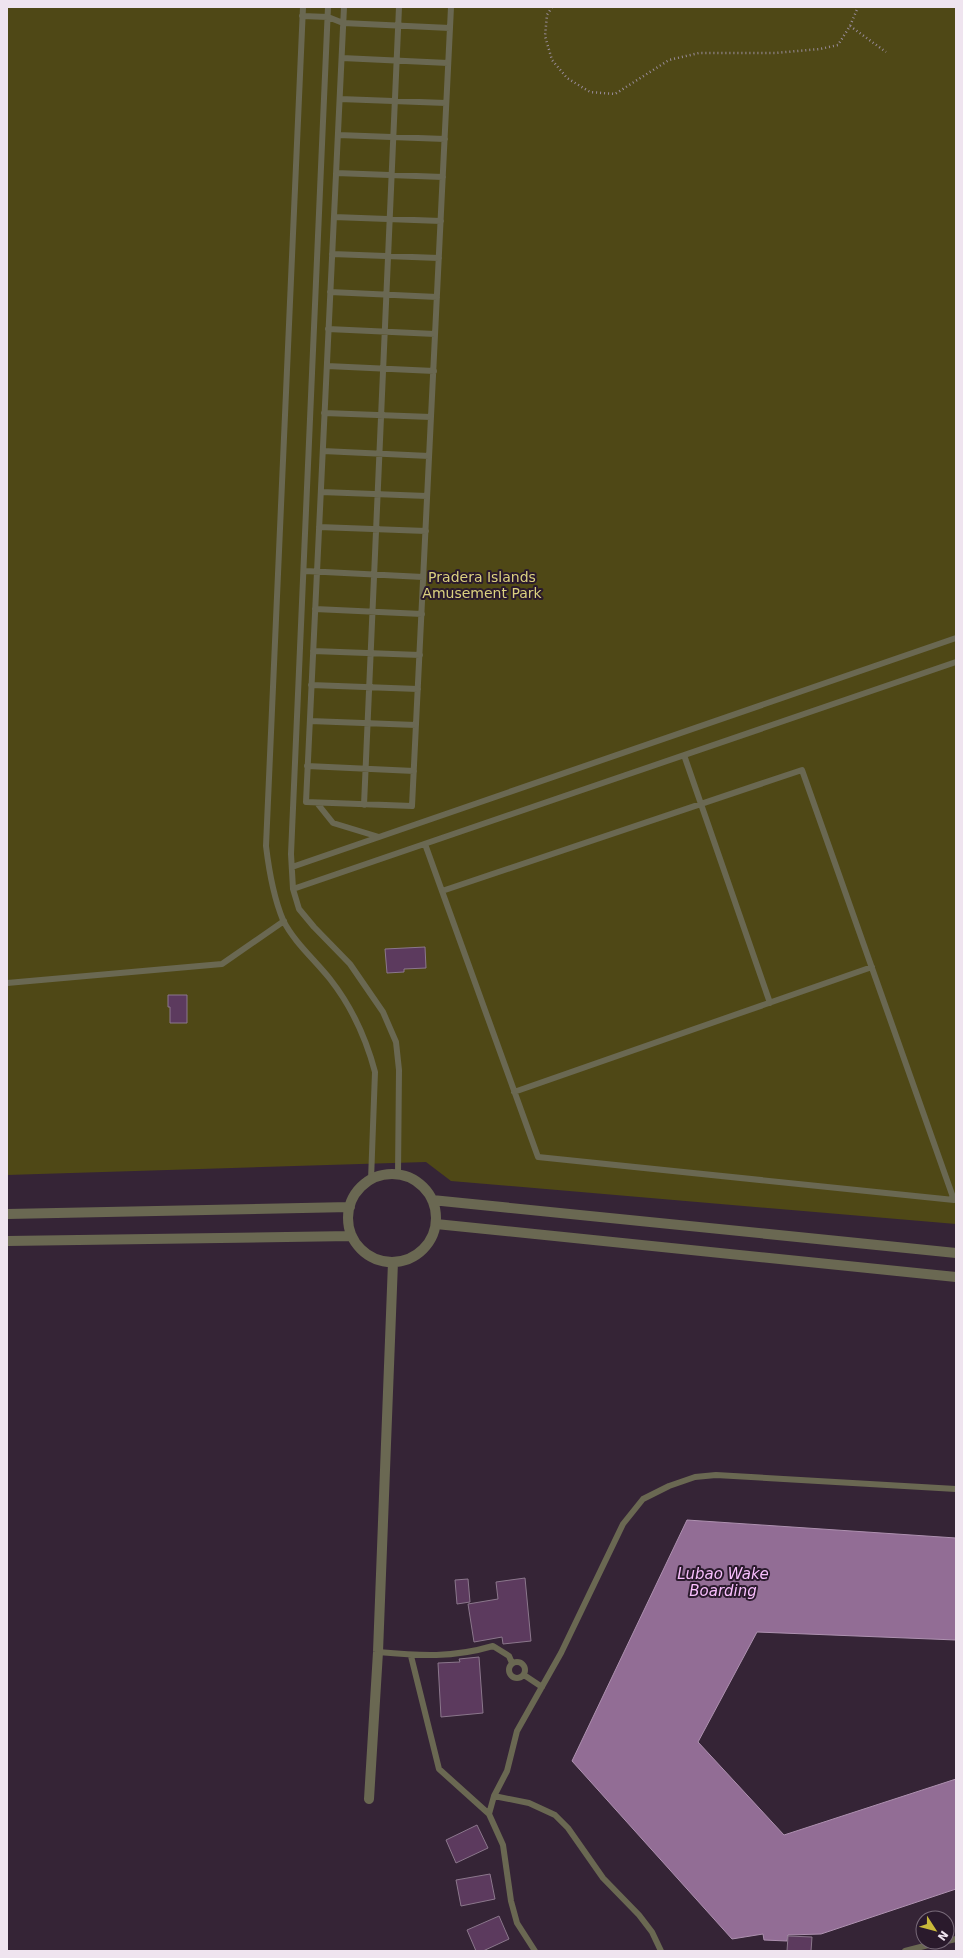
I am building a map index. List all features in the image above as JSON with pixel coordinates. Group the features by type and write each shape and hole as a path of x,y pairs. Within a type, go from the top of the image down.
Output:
{"street":[{"path":"389,1174 398,1174 415,1180 425,1188 432,1200 436,1212 436,1224 432,1236 426,1246 405,1260 393,1262 380,1260 369,1255 359,1247 352,1236 349,1227 350,1207 355,1194 364,1184 389,1174"},
{"path":"432,1200 956,1253"},
{"path":"7,1214 350,1207"},
{"path":"436,1224 956,1277"},
{"path":"7,1241 352,1236"},
{"path":"369,1799 378,1652 393,1262"}],"lane":[{"path":"302,7 266,846 270,877 284,921 296,940 330,980 353,1012 371,1056 375,1072 371,1180"},
{"path":"328,7 292,846 293,889 300,909 314,927 350,964 367,988 383,1012 396,1042 399,1070 398,1174"},
{"path":"344,7 306,802 412,806 451,7"},
{"path":"364,804 399,7"},
{"path":"302,16 328,17 343,23 450,28"},
{"path":"342,58 448,63"},
{"path":"340,99 446,103"},
{"path":"338,135 445,139"},
{"path":"336,173 443,177"},
{"path":"334,217 441,221"},
{"path":"332,254 439,258"},
{"path":"330,292 437,297"},
{"path":"328,329 435,334"},
{"path":"327,366 434,371"},
{"path":"324,413 431,417"},
{"path":"323,451 429,456"},
{"path":"321,492 427,496"},
{"path":"319,527 426,531"},
{"path":"305,571 317,573 423,577"},
{"path":"315,609 422,614"},
{"path":"292,867 956,638"},
{"path":"313,651 420,655"},
{"path":"293,889 956,662"},
{"path":"311,685 418,689"},
{"path":"310,721 416,725"},
{"path":"684,755 770,1003"},
{"path":"308,766 414,771"},
{"path":"425,844 538,1157 954,1200 802,770 442,891"},
{"path":"317,803 333,823 379,837"},
{"path":"7,983 222,964 284,921"},
{"path":"514,1092 872,967"},
{"path":"489,1814 494,1796 507,1771 517,1731 561,1653 623,1524 643,1499 669,1486 695,1477 716,1475 956,1489"},
{"path":"378,1652 411,1656 448,1656 493,1646 509,1656 512,1663"},
{"path":"411,1656 439,1769 489,1814 503,1845 506,1874 517,1923 535,1951"},
{"path":"517,1661 522,1663 525,1667 524,1674 516,1678 511,1676 509,1668 512,1663 517,1661"},
{"path":"524,1674 542,1687"},
{"path":"494,1796 529,1803 555,1815 568,1828 603,1878 639,1915 652,1932 661,1951"},
{"path":"904,1951 915,1948"}],"path":[{"path":"552,7 547,16 545,36 552,60 567,78 590,92 615,94 669,60 699,53 775,54 820,49 838,45 850,26 858,7"},
{"path":"850,26 886,52"}],"green space":[{"name":"Pradera Islands Amusement Park","path":"7,7 956,7 956,1224 451,1181 426,1162 7,1175"}],"water":[{"name":"Lubao Wake Boarding","path":"687,1520 956,1538 956,1640 757,1632 698,1742 784,1835 956,1779 956,1889 821,1934 788,1935 787,1941 764,1940 763,1934 732,1939 572,1761"}],"building":[{"path":"425,947 426,968 404,969 404,972 387,973 385,949"},
{"path":"168,995 187,995 187,1023 170,1023"},
{"path":"525,1578 531,1641 503,1644 502,1637 474,1642 468,1604 498,1599 496,1582"},
{"path":"468,1579 470,1602 457,1604 455,1580"},
{"path":"479,1657 483,1713 441,1717 438,1663 460,1662 459,1659"},
{"path":"477,1825 488,1848 456,1863 446,1840"},
{"path":"490,1874 495,1899 461,1906 456,1880"},
{"path":"499,1916 509,1939 483,1951 476,1951 467,1930"},
{"path":"788,1936 812,1937 811,1951 787,1951"}]}
